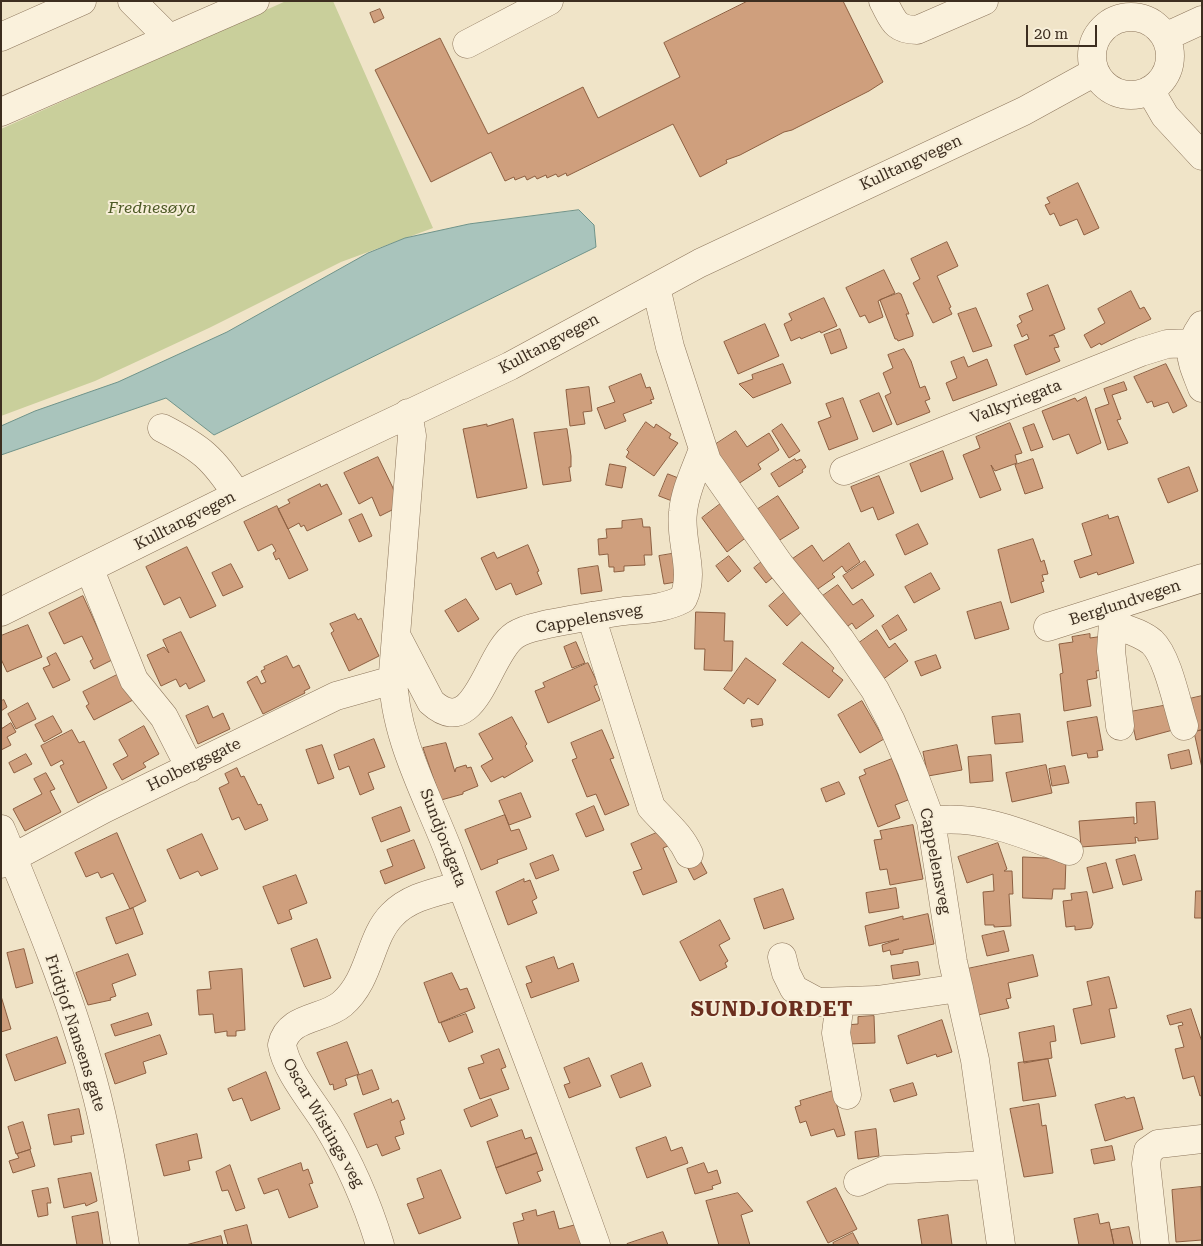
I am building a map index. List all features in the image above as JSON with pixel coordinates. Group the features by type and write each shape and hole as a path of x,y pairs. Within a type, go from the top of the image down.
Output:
{"street":[{"path":"1,37 82,1"},
{"path":"132,1 169,38"},
{"path":"1,112 255,1"},
{"path":"467,44 549,1"},
{"path":"883,1 895,24 906,30 917,30 984,1"},
{"path":"1107,11 1123,17 1136,16 1148,20 1158,28 1165,38 1169,49 1170,61 1163,78 1150,90 1138,94 1125,94 1112,90 1094,72 1093,43 1107,11"},
{"path":"1165,38 1202,20"},
{"name":"Kulltangvegen","path":"1,612 90,570 237,495 510,366 700,263 847,192 1024,111 1094,72"},
{"path":"1150,90 1165,116 1202,156"},
{"name":"Cappelensveg","path":"656,287 670,347 707,461 780,565 840,639 874,690 891,721 931,821 959,988 975,1060 1001,1245"},
{"path":"1196,334 1192,362 1202,388"},
{"name":"Valkyriegata","path":"844,471 1141,352 1196,334"},
{"name":"Sundjordgata","path":"408,413 412,436 393,680 396,709 402,729 558,1135 596,1245"},
{"path":"162,428 195,445 211,459 237,495"},
{"name":"Cappelensveg","path":"396,635 431,702 439,710 449,714 460,712 475,699 498,652 506,641 518,633 540,626 591,616 659,608 683,600 688,590 688,574 683,512 703,449"},
{"path":"90,570 134,680 164,717 190,768"},
{"name":"Berglundvegen","path":"1048,627 1114,615 1202,578"},
{"path":"1114,615 1154,644 1162,660 1184,726"},
{"path":"1114,615 1112,671 1120,726"},
{"path":"591,616 651,807 673,828 683,841 689,854"},
{"name":"Holbergsgate","path":"7,861 104,809 336,696 393,680"},
{"path":"931,821 953,818 968,819 995,825 1069,851"},
{"name":"Fridtjof Nansens gate","path":"1,829 7,861 27,887 93,1080 126,1245"},
{"name":"Oscar Wistings veg","path":"380,1245 364,1194 327,1126 288,1063 283,1053 283,1038 293,1026 333,1010 348,998 366,971 384,925 394,912 417,898 462,885"},
{"path":"782,958 786,973 794,989 818,1002 877,1000 959,988"},
{"path":"840,1002 836,1033 847,1095"},
{"path":"1155,1245 1146,1164 1148,1151 1158,1144 1202,1139"},
{"path":"858,1182 885,1170 989,1165"}],"green space":[{"name":"Frednesøya","path":"286,1 333,1 433,228 341,262 209,328 95,381 1,416 1,129"}],"water":[{"path":"579,210 594,225 596,247 214,435 166,398 1,455 1,426 35,411 118,382 227,332 368,253 405,238 469,224"}],"building":[{"path":"748,1 843,1 883,82 792,130 726,160 727,163 700,177 673,124 567,176 566,173 558,177 556,174 547,178 546,175 537,179 535,176 527,180 525,176 515,180 514,177 505,181 491,152 431,182 375,70 440,38 488,134 583,87 598,118 680,77 664,43"},
{"path":"380,9 384,18 374,23 370,13"},
{"path":"1078,183 1099,228 1084,235 1077,219 1060,226 1054,213 1050,215 1045,205 1050,203 1047,198"},
{"path":"947,242 958,266 937,276 951,307 949,308 952,314 933,323 913,283 920,279 911,259"},
{"path":"884,270 895,293 878,301 883,317 869,323 865,315 860,317 846,288"},
{"path":"1048,285 1065,329 1049,336 1054,335 1059,347 1054,348 1060,361 1026,375 1014,345 1029,339 1027,334 1022,337 1017,325 1022,322 1019,316 1033,310 1027,294"},
{"path":"1131,291 1140,309 1144,307 1151,319 1101,345 1100,343 1091,348 1084,335 1105,323 1098,309"},
{"path":"899,293 909,314 906,314 913,336 898,341 895,339 880,300"},
{"path":"824,298 837,326 821,333 820,331 791,341 784,324 792,320 789,314"},
{"path":"976,308 992,346 973,352 958,314"},
{"path":"765,324 779,356 738,374 724,342"},
{"path":"840,329 847,348 831,354 824,335"},
{"path":"904,349 911,361 920,388 925,386 930,399 925,401 930,412 897,425 885,396 891,393 883,373 893,368 888,355"},
{"path":"964,357 968,367 987,359 997,385 953,401 946,383 957,378 951,362"},
{"path":"783,364 791,383 753,398 739,384 753,379 752,375"},
{"path":"1166,364 1187,406 1173,413 1168,402 1154,407 1152,401 1147,403 1134,377"},
{"path":"641,374 646,388 650,387 654,399 650,400 652,403 623,414 626,421 605,429 597,408 615,402 609,387"},
{"path":"1124,382 1127,390 1112,395 1121,419 1117,420 1128,443 1108,450 1095,409 1109,404 1104,389"},
{"path":"589,387 592,411 583,412 585,424 570,426 566,390"},
{"path":"879,393 892,424 873,432 860,401"},
{"path":"1086,397 1101,443 1077,454 1069,434 1053,440 1042,411 1075,398 1077,401"},
{"path":"843,398 858,439 829,450 818,422 831,417 826,404"},
{"path":"513,419 527,488 477,498 463,429 487,424 487,426"},
{"path":"646,422 654,428 656,424 671,434 669,438 678,443 654,476 626,457 629,452 627,450"},
{"path":"1010,423 1022,453 1015,455 1017,463 995,471 991,465 1001,490 980,498 963,455 980,448 976,437"},
{"path":"782,424 800,451 789,458 772,431"},
{"path":"1034,424 1043,447 1031,451 1023,428"},
{"path":"567,429 571,456 571,467 569,467 571,481 543,485 534,433"},
{"path":"736,431 747,447 769,433 779,450 758,464 761,469 738,484 713,446"},
{"path":"943,451 953,479 921,492 910,464"},
{"path":"378,457 393,488 398,507 380,516 372,497 359,504 344,473"},
{"path":"795,459 796,461 801,459 806,467 802,470 803,472 779,487 771,474"},
{"path":"1033,459 1043,488 1025,494 1015,465"},
{"path":"610,464 626,467 622,488 606,485"},
{"path":"1189,467 1198,491 1168,503 1158,479"},
{"path":"668,474 681,479 672,501 659,496"},
{"path":"879,476 894,513 878,520 873,507 861,512 851,487"},
{"path":"320,484 321,487 327,484 342,514 307,531 304,525 301,527 299,523 288,529 278,509 290,503 288,500"},
{"path":"778,496 799,528 775,543 755,511"},
{"path":"723,502 748,536 727,552 702,518"},
{"path":"277,506 308,570 289,579 279,558 276,560 273,553 276,551 272,544 258,551 244,522"},
{"path":"362,514 372,536 359,542 349,520"},
{"path":"1108,515 1109,519 1118,516 1134,563 1098,575 1097,572 1080,578 1074,561 1092,555 1082,524"},
{"path":"642,519 643,527 650,527 652,555 644,555 645,565 624,566 624,571 614,572 614,567 609,567 608,554 599,555 598,539 607,538 606,529 622,528 622,521"},
{"path":"918,524 928,544 905,555 896,535"},
{"path":"1033,539 1041,562 1044,560 1048,574 1042,575 1044,581 1041,582 1044,592 1011,603 998,550"},
{"path":"849,543 860,562 846,572 842,566 832,574 835,577 812,593 789,561 812,545 823,561"},
{"path":"528,545 539,571 537,572 542,584 516,595 511,583 496,590 481,558 494,552 497,558"},
{"path":"187,547 216,606 190,618 180,597 164,605 146,567"},
{"path":"677,553 682,581 664,584 659,556"},
{"path":"729,556 741,571 728,582 716,566"},
{"path":"764,560 776,575 766,583 754,568"},
{"path":"865,561 874,575 852,589 843,576"},
{"path":"231,564 243,587 223,596 212,573"},
{"path":"598,566 602,591 581,594 578,569"},
{"path":"931,573 940,589 914,603 905,587"},
{"path":"838,585 853,605 862,599 874,616 856,629 852,623 840,632 817,600"},
{"path":"786,591 804,610 787,626 769,606"},
{"path":"83,596 112,660 94,669 90,661 93,659 82,636 64,644 49,613"},
{"path":"466,599 479,619 458,632 445,611"},
{"path":"1001,602 1009,629 975,639 967,612"},
{"path":"696,612 725,613 724,641 733,641 732,671 704,670 705,649 695,649"},
{"path":"355,614 358,620 361,618 379,656 349,671 331,633 334,631 330,624"},
{"path":"898,615 907,630 890,640 882,626"},
{"path":"28,625 42,657 7,672 1,659 1,636"},
{"path":"877,630 889,648 895,643 908,661 878,683 852,648"},
{"path":"181,632 205,681 189,689 186,683 180,687 176,679 161,686 147,655 164,647 169,653 163,640"},
{"path":"1090,634 1090,638 1104,636 1109,669 1096,671 1097,678 1087,680 1091,706 1064,711 1060,674 1063,673 1059,644 1073,642 1072,637"},
{"path":"576,642 585,663 572,668 564,647"},
{"path":"802,642 834,668 832,671 843,680 829,698 783,664"},
{"path":"56,653 70,680 53,688 43,668 50,665 47,658"},
{"path":"936,655 941,668 921,676 915,662"},
{"path":"287,656 293,668 299,665 310,688 304,691 305,693 263,714 247,682 257,676 261,684 266,682 261,671 265,669 264,667"},
{"path":"746,658 776,680 758,705 748,698 744,704 724,689"},
{"path":"588,663 598,684 594,686 600,700 548,723 535,691 545,687 543,683"},
{"path":"119,674 133,700 94,720 86,706 89,704 83,692"},
{"path":"1202,696 1202,730 1196,731 1189,699"},
{"path":"4,700 7,707 1,711 1,701"},
{"path":"862,701 884,739 860,753 838,715"},
{"path":"28,703 36,719 16,729 8,714"},
{"path":"1168,705 1173,730 1136,740 1130,712"},
{"path":"208,706 213,718 223,713 230,729 198,744 186,716"},
{"path":"1020,714 1023,742 995,744 992,717"},
{"path":"53,716 62,732 44,742 35,725"},
{"path":"512,717 527,744 525,746 533,761 504,778 503,776 491,782 481,766 493,759 479,734"},
{"path":"1097,717 1103,750 1097,751 1098,757 1088,758 1087,753 1072,756 1067,722"},
{"path":"762,719 763,725 752,727 751,720"},
{"path":"11,723 16,732 7,737 11,745 1,750 1,726 2,728"},
{"path":"144,726 159,754 143,763 146,767 122,780 113,764 128,756 119,740"},
{"path":"72,730 79,743 84,741 107,788 78,803 60,766 64,764 62,760 51,766 41,746"},
{"path":"602,730 614,758 610,759 629,805 605,815 596,794 587,797 572,760 577,758 571,743"},
{"path":"1202,730 1202,768 1194,732"},
{"path":"374,739 385,767 368,773 374,789 360,795 349,766 339,770 334,755"},
{"path":"446,743 455,772 456,768 466,765 467,768 471,767 478,786 463,792 463,794 441,800 423,748"},
{"path":"322,745 334,778 318,784 306,750"},
{"path":"957,745 962,770 928,776 923,752"},
{"path":"1189,750 1192,764 1171,769 1168,755"},
{"path":"26,754 32,764 14,773 9,763"},
{"path":"991,755 993,781 970,783 968,757"},
{"path":"892,759 908,800 895,805 900,818 878,827 859,777 866,774 864,770"},
{"path":"1046,765 1052,793 1012,802 1006,773"},
{"path":"1065,766 1069,783 1052,786 1049,769"},
{"path":"237,768 241,777 244,776 258,805 261,804 268,820 245,830 239,817 232,820 219,788 229,783 225,774"},
{"path":"46,773 55,789 50,791 61,812 25,831 13,809 42,794 34,779"},
{"path":"839,782 845,794 826,802 821,789"},
{"path":"521,793 531,817 509,825 499,801"},
{"path":"1155,802 1158,839 1138,841 1138,838 1135,837 1136,843 1081,847 1079,821 1134,817 1134,824 1137,823 1136,803"},
{"path":"594,806 604,830 586,837 576,814"},
{"path":"401,807 410,831 381,842 372,818"},
{"path":"505,815 511,831 519,829 527,849 497,860 498,863 481,870 465,830"},
{"path":"913,825 923,879 890,885 887,869 880,870 874,840 882,839 880,831"},
{"path":"661,831 668,846 663,848 677,882 643,895 633,872 642,869 631,844"},
{"path":"117,833 146,901 130,909 113,873 101,878 98,872 86,877 75,853"},
{"path":"202,834 218,869 201,876 198,871 180,879 167,850"},
{"path":"414,840 425,868 385,884 380,871 393,866 387,850"},
{"path":"998,843 1007,869 1004,871 1012,871 1013,894 1009,894 1011,926 994,927 994,925 985,925 983,892 994,891 993,874 967,883 958,857"},
{"path":"695,851 707,873 694,880 682,857"},
{"path":"553,855 559,870 536,879 530,864"},
{"path":"1135,855 1142,880 1123,885 1116,860"},
{"path":"1023,857 1066,859 1065,889 1053,889 1052,899 1023,898"},
{"path":"1106,863 1113,888 1093,893 1087,868"},
{"path":"296,875 307,903 289,910 292,919 278,924 263,887"},
{"path":"524,879 524,882 530,880 537,898 532,901 537,913 508,925 496,892"},
{"path":"896,888 899,908 869,913 866,893"},
{"path":"783,889 794,919 764,929 754,899"},
{"path":"1196,891 1202,891 1202,918 1195,918"},
{"path":"1087,892 1093,924 1091,928 1075,930 1075,926 1066,927 1063,901 1072,900 1071,894"},
{"path":"133,908 143,934 116,944 106,918"},
{"path":"928,914 934,944 903,950 903,953 891,955 890,950 883,952 882,945 899,939 869,946 865,926 903,916 903,919"},
{"path":"720,920 730,939 719,945 728,961 725,963 727,967 700,981 680,942"},
{"path":"1004,931 1009,951 987,956 982,936"},
{"path":"317,939 331,978 304,987 291,949"},
{"path":"24,949 33,983 16,988 7,953"},
{"path":"128,954 136,975 112,984 116,996 110,998 111,1000 88,1005 76,973"},
{"path":"1033,955 1038,976 1008,983 1011,998 1006,999 1009,1008 978,1015 967,969"},
{"path":"554,957 558,969 573,963 579,981 531,998 526,984 532,982 526,967"},
{"path":"918,962 920,975 893,979 891,966"},
{"path":"242,969 245,1030 236,1031 236,1036 227,1036 227,1031 215,1033 213,1014 199,1015 197,990 211,989 209,972"},
{"path":"452,973 460,990 467,988 475,1008 439,1023 424,983"},
{"path":"1109,977 1117,1008 1109,1009 1115,1037 1081,1044 1073,1009 1092,1005 1087,982"},
{"path":"1,996 11,1029 1,1032"},
{"path":"1191,1009 1202,1042 1202,1095 1200,1096 1194,1076 1183,1079 1175,1049 1184,1047 1178,1026 1183,1025 1182,1022 1170,1025 1167,1016"},
{"path":"148,1013 152,1025 115,1036 111,1025"},
{"path":"466,1014 473,1032 449,1042 441,1023"},
{"path":"874,1016 875,1043 847,1044 846,1025 858,1024 858,1017"},
{"path":"942,1020 952,1052 937,1057 936,1054 907,1064 898,1036"},
{"path":"1054,1026 1056,1041 1050,1042 1052,1058 1024,1063 1019,1033"},
{"path":"160,1035 167,1054 143,1062 146,1073 115,1084 105,1054"},
{"path":"57,1037 66,1063 15,1081 6,1055"},
{"path":"347,1042 359,1074 345,1079 347,1085 334,1090 333,1084 330,1085 317,1053"},
{"path":"499,1049 506,1067 501,1069 509,1089 480,1099 468,1068 484,1063 481,1056"},
{"path":"589,1058 601,1086 569,1098 564,1085 570,1083 564,1068"},
{"path":"1048,1059 1056,1096 1023,1101 1018,1063"},
{"path":"642,1063 651,1086 620,1098 611,1076"},
{"path":"372,1070 379,1089 363,1095 357,1076"},
{"path":"266,1072 280,1109 251,1121 242,1098 233,1101 228,1089"},
{"path":"913,1083 917,1095 894,1102 890,1090"},
{"path":"833,1091 845,1135 837,1137 834,1129 811,1136 806,1121 800,1123 795,1107 801,1105 800,1101"},
{"path":"1125,1097 1126,1099 1134,1097 1143,1129 1105,1141 1095,1105"},
{"path":"391,1099 392,1103 398,1100 405,1119 400,1121 404,1134 395,1137 400,1149 382,1156 377,1144 367,1148 354,1114"},
{"path":"491,1099 498,1116 471,1127 464,1110"},
{"path":"1039,1104 1042,1126 1046,1125 1053,1173 1024,1177 1010,1109"},
{"path":"79,1109 84,1134 71,1136 72,1142 54,1145 48,1115"},
{"path":"23,1122 31,1149 16,1154 8,1127"},
{"path":"876,1129 879,1156 858,1159 855,1132"},
{"path":"522,1130 525,1139 531,1137 537,1153 496,1168 487,1142"},
{"path":"197,1134 202,1158 188,1161 190,1170 164,1176 156,1145"},
{"path":"666,1137 671,1151 682,1147 688,1163 647,1178 636,1148"},
{"path":"1112,1146 1115,1160 1094,1164 1091,1150"},
{"path":"30,1150 35,1166 13,1173 9,1161 19,1158 17,1154"},
{"path":"537,1153 543,1170 537,1172 541,1181 506,1194 496,1168"},
{"path":"301,1163 303,1171 308,1169 313,1183 309,1184 318,1207 289,1218 278,1189 264,1194 258,1179"},
{"path":"704,1163 708,1173 717,1170 721,1183 712,1186 713,1189 695,1194 687,1169"},
{"path":"230,1165 245,1208 236,1211 228,1190 222,1191 216,1172"},
{"path":"441,1170 461,1218 419,1234 407,1204 424,1198 417,1179"},
{"path":"91,1173 97,1201 86,1206 85,1203 64,1208 58,1179"},
{"path":"1201,1187 1202,1240 1176,1242 1172,1190"},
{"path":"48,1188 51,1203 47,1203 48,1215 38,1217 32,1191"},
{"path":"836,1188 857,1229 828,1243 807,1202"},
{"path":"738,1193 753,1211 741,1215 750,1245 719,1245 706,1201"},
{"path":"536,1210 537,1216 554,1211 559,1229 578,1224 583,1245 519,1245 513,1223 524,1220 522,1214"},
{"path":"98,1212 103,1245 77,1245 72,1217"},
{"path":"1098,1214 1100,1224 1109,1222 1114,1245 1079,1245 1074,1219"},
{"path":"948,1215 952,1245 922,1245 918,1220"},
{"path":"247,1225 252,1245 228,1245 224,1231"},
{"path":"1129,1227 1133,1245 1114,1245 1111,1230"},
{"path":"663,1232 668,1245 627,1245 627,1244"},
{"path":"853,1233 859,1245 834,1245 833,1243"},
{"path":"221,1236 223,1245 186,1245"}],"district":[{"name":"SUNDJORDET","path":"772,1010"}]}
